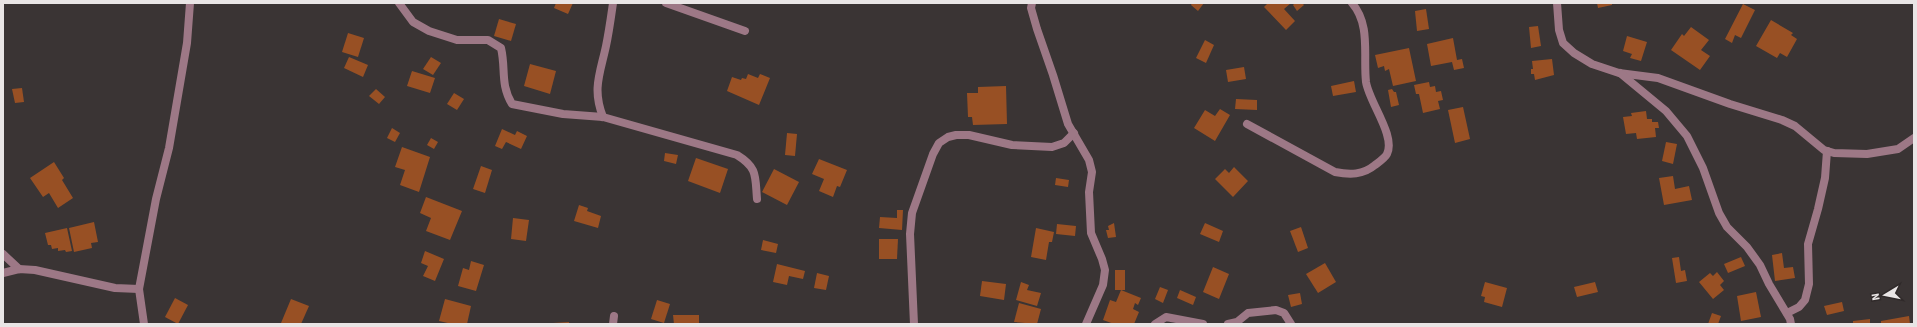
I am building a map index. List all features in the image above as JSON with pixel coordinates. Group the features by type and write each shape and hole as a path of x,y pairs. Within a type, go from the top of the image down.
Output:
{"street":[{"path":"144,324 139,289 156,199 169,148 187,43 190,3"},
{"path":"399,3 413,22 429,31 457,40 488,40 501,48 504,59 503,74 505,93 512,104 563,114 603,117 737,155 748,162 754,170 757,199"},
{"path":"603,117 598,104 597,79 606,46 613,3"},
{"path":"666,3 745,31"},
{"path":"1032,3 1031,8 1036,29 1054,75 1068,124 1088,160 1092,172 1089,192 1091,234 1105,270 1103,285 1086,324"},
{"path":"1247,124 1335,172 1348,175 1363,172 1386,156 1389,146 1386,134 1366,84 1364,24 1359,11 1352,3"},
{"path":"1557,3 1559,30 1563,43 1574,53 1592,64 1619,73 1658,78 1730,104 1782,120 1795,126 1827,151 1834,153 1898,149 1914,138"},
{"path":"1619,73 1666,112 1687,136 1703,168 1719,213 1727,227 1747,247 1760,265 1769,284 1787,313 1791,324"},
{"path":"914,324 910,234 912,214 933,154 940,143 952,136 969,135 1012,145 1052,147 1064,143 1074,133"},
{"path":"1787,313 1799,307 1805,300 1809,284 1808,244 1818,209 1827,151"},
{"path":"3,254 19,269"},
{"path":"3,273 19,269 35,270 115,288 139,289"},
{"path":"1228,324 1237,322 1248,313 1276,310 1284,314 1291,324"},
{"path":"1155,324 1166,317 1203,324"}],"building":[{"path":"556,3 573,3 568,14 554,8"},
{"path":"1192,3 1204,3 1198,11 1191,5"},
{"path":"1268,3 1291,3 1284,9 1295,21 1286,30 1264,7"},
{"path":"1295,3 1302,3 1304,5 1297,11 1293,5"},
{"path":"1597,3 1612,3 1612,5 1598,8"},
{"path":"1743,4 1755,10 1741,38 1735,35 1732,43 1725,39"},
{"path":"1426,9 1429,29 1417,31 1415,11"},
{"path":"499,19 516,24 511,41 494,36"},
{"path":"1771,20 1793,33 1791,35 1797,39 1787,57 1780,53 1777,58 1756,46"},
{"path":"1538,26 1541,46 1531,48 1529,27"},
{"path":"1691,27 1709,40 1701,50 1710,56 1700,70 1671,50 1682,34 1684,36"},
{"path":"348,33 364,38 358,57 342,52"},
{"path":"1627,36 1647,42 1641,61 1630,58 1632,54 1623,51"},
{"path":"1453,38 1457,60 1462,59 1464,68 1454,70 1452,62 1431,66 1427,44"},
{"path":"1205,40 1214,45 1206,63 1196,58"},
{"path":"1409,48 1416,81 1393,86 1389,69 1385,71 1384,66 1378,68 1375,55"},
{"path":"349,57 368,65 363,77 344,68"},
{"path":"431,57 441,63 433,75 423,69"},
{"path":"1552,59 1554,75 1535,80 1534,74 1531,74 1531,69 1533,69 1532,61"},
{"path":"530,64 556,71 550,94 524,86"},
{"path":"1244,67 1246,79 1228,82 1226,70"},
{"path":"412,71 435,78 430,93 407,86"},
{"path":"748,74 758,78 760,74 770,78 759,105 727,91 732,77 741,80 742,78 746,79"},
{"path":"1354,81 1356,92 1333,96 1331,86"},
{"path":"1429,82 1430,87 1435,86 1436,92 1441,91 1443,100 1438,101 1440,109 1423,113 1419,94 1416,94 1414,85"},
{"path":"1006,86 1007,124 973,125 972,117 968,117 967,93 978,93 978,87"},
{"path":"22,88 24,102 15,103 12,89"},
{"path":"376,89 385,97 379,104 369,96"},
{"path":"1392,89 1396,92 1399,105 1391,107 1388,90"},
{"path":"454,93 464,99 457,110 447,104"},
{"path":"1236,99 1257,100 1257,110 1235,109"},
{"path":"1463,107 1470,139 1455,143 1448,110"},
{"path":"1220,109 1230,115 1215,141 1194,128 1205,110 1215,116"},
{"path":"1646,111 1647,119 1652,119 1652,122 1658,122 1659,128 1655,128 1656,137 1637,139 1636,133 1626,134 1623,117 1632,116 1631,113"},
{"path":"392,128 400,133 395,142 387,138"},
{"path":"502,129 515,135 517,131 527,136 521,149 506,142 502,149 495,146"},
{"path":"787,133 797,134 795,156 785,155"},
{"path":"431,138 438,142 434,149 427,145"},
{"path":"1666,142 1677,144 1673,164 1662,161"},
{"path":"402,147 430,157 419,192 400,185 405,170 395,167"},
{"path":"665,153 678,155 676,164 664,161"},
{"path":"696,158 728,169 720,193 688,181"},
{"path":"819,159 847,170 840,187 837,186 833,197 819,191 824,179 812,174"},
{"path":"54,162 64,178 62,180 73,198 58,208 49,193 43,197 30,178"},
{"path":"481,166 492,170 485,193 473,189"},
{"path":"1234,167 1248,181 1233,197 1215,179 1225,169 1229,173"},
{"path":"774,169 799,182 787,205 762,192"},
{"path":"1673,176 1675,189 1689,186 1692,200 1664,205 1659,178"},
{"path":"1056,178 1069,180 1068,187 1055,185"},
{"path":"426,197 462,211 450,240 426,231 431,218 420,213"},
{"path":"579,205 588,208 587,211 601,216 598,228 574,221"},
{"path":"897,210 903,210 902,230 879,228 880,217 897,218"},
{"path":"513,218 529,220 526,241 511,239"},
{"path":"94,222 98,242 91,243 92,248 74,252 69,228"},
{"path":"1114,223 1116,237 1108,238 1106,230 1109,230 1108,226"},
{"path":"1205,223 1223,231 1219,242 1200,234"},
{"path":"1057,224 1076,226 1075,236 1056,234"},
{"path":"1301,227 1308,248 1298,252 1290,231"},
{"path":"67,228 72,251 58,251 58,248 52,249 51,245 48,245 45,233"},
{"path":"1036,228 1054,232 1052,242 1049,242 1046,260 1031,257"},
{"path":"879,239 898,239 897,259 879,259"},
{"path":"763,240 778,244 776,253 761,250"},
{"path":"425,251 444,259 435,281 423,276 428,266 421,263"},
{"path":"1782,253 1784,268 1793,267 1795,278 1775,281 1772,255"},
{"path":"1679,257 1681,271 1685,270 1687,281 1676,283 1672,258"},
{"path":"1741,257 1745,266 1728,273 1724,264"},
{"path":"471,261 484,265 476,291 458,286 463,268 469,270"},
{"path":"1325,263 1336,282 1318,293 1306,274"},
{"path":"777,264 805,271 803,279 789,276 787,285 773,282"},
{"path":"1213,267 1229,274 1219,299 1203,292"},
{"path":"1115,270 1125,270 1125,290 1115,290"},
{"path":"1717,272 1724,281 1720,285 1724,290 1713,299 1699,282 1710,273 1713,276"},
{"path":"817,273 829,276 826,290 814,288"},
{"path":"982,281 1006,284 1004,300 980,296"},
{"path":"1021,282 1029,285 1027,290 1041,293 1037,306 1016,300"},
{"path":"1485,282 1507,288 1502,307 1484,302 1485,297 1481,296"},
{"path":"1595,282 1598,292 1577,297 1574,287"},
{"path":"1160,287 1168,290 1163,303 1155,299"},
{"path":"1121,290 1141,298 1138,305 1135,303 1133,309 1139,312 1134,324 1114,324 1103,320 1110,300 1116,302"},
{"path":"1180,290 1196,297 1193,305 1177,298"},
{"path":"1756,292 1761,317 1741,321 1737,296"},
{"path":"1300,293 1302,304 1291,307 1288,295"},
{"path":"175,298 188,305 178,324 165,317"},
{"path":"291,299 309,306 301,324 281,323"},
{"path":"445,299 471,306 467,324 452,324 439,321"},
{"path":"657,300 670,304 664,323 651,319"},
{"path":"1842,302 1844,311 1827,315 1824,306"},
{"path":"1019,303 1041,309 1037,324 1014,322"},
{"path":"1712,313 1721,316 1718,324 1708,324"},
{"path":"673,315 699,315 699,324 674,324"},
{"path":"1909,316 1910,324 1881,324 1881,321"},
{"path":"1870,319 1870,324 1853,324 1853,321"},
{"path":"569,322 569,324 553,324 553,323"}]}
